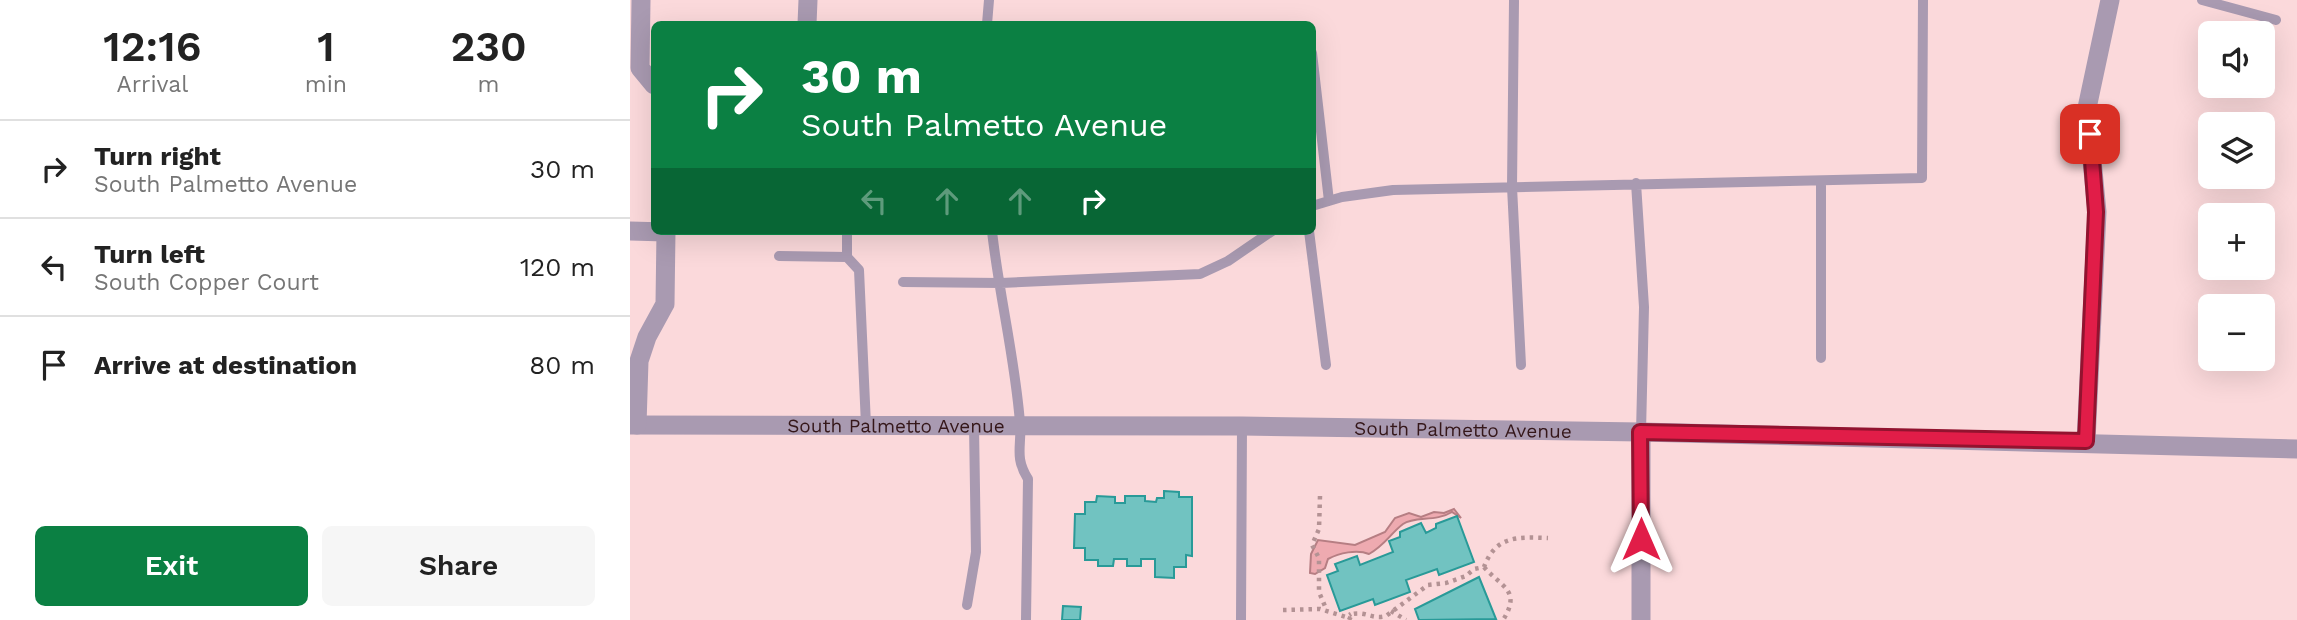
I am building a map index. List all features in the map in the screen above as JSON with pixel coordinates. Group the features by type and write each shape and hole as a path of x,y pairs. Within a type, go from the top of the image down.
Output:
{"street":[{"path":"640,0 635,74 651,83"},
{"path":"807,21 808,0"},
{"path":"2086,441 2096,212 2088,108 2110,0"},
{"path":"630,231 651,231"},
{"path":"633,425 639,361 647,337 665,304 666,235"},
{"name":"South Palmetto Avenue","path":"633,425 1242,426 2086,441 2297,449"},
{"path":"1640,432 1641,620"}],"lane":[{"path":"987,21 989,0"},
{"path":"1316,205 1393,190 1636,183 1821,183 1922,178 1923,0"},
{"path":"2202,0 2276,20"},
{"path":"1514,1 1511,187 1521,365"},
{"path":"1316,88 1329,201"},
{"path":"1636,183 1644,307 1640,432"},
{"path":"1821,183 1821,358"},
{"path":"847,235 848,257 859,270 866,425"},
{"path":"993,235 1021,427 1019,464 1028,479 1026,620"},
{"path":"903,282 1001,283 1200,274 1228,261 1266,235"},
{"path":"1310,235 1326,365"},
{"path":"779,256 848,257"},
{"path":"967,605 976,552 974,426"},
{"path":"1241,620 1242,426"}],"path":[{"path":"1320,496 1319,529 1312,545 1321,573 1319,592 1327,611"},
{"path":"1283,610 1327,611 1346,617 1365,612 1378,618 1413,599 1429,585 1446,583 1484,567 1489,554 1504,540 1511,537 1548,538"},
{"path":"1484,567 1505,583 1510,593 1510,609 1503,620"},
{"path":"1391,611 1406,620"},
{"path":"1349,620 1352,614"}],"shaded area":[{"path":"1454,509 1461,518 1452,512 1439,517 1413,520 1403,524 1369,554 1354,552 1337,555 1328,559 1325,568 1315,574 1310,573 1311,554 1318,540 1355,545 1385,532 1395,518 1409,513 1421,517"}],"building":[{"path":"1164,491 1179,492 1179,497 1192,497 1192,556 1186,555 1186,567 1174,567 1174,578 1155,577 1155,559 1141,559 1141,566 1127,566 1127,559 1114,559 1113,566 1098,566 1098,560 1085,560 1085,548 1074,548 1075,514 1085,514 1085,502 1096,502 1097,496 1115,497 1115,503 1125,503 1125,496 1145,496 1145,501 1156,502 1157,498 1164,498"},
{"path":"1457,516 1474,562 1439,575 1437,569 1406,580 1410,592 1375,605 1373,599 1340,611 1327,575 1338,571 1335,564 1357,556 1360,565 1393,552 1389,541 1400,537 1400,532 1421,523 1426,533 1436,528 1436,524"},
{"path":"1479,577 1496,619 1419,620 1415,609"},
{"path":"1063,606 1081,607 1080,620 1062,620"}],"route":[{"path":"1641,539 1640,432 2086,441 2096,212 2090,134"}]}
